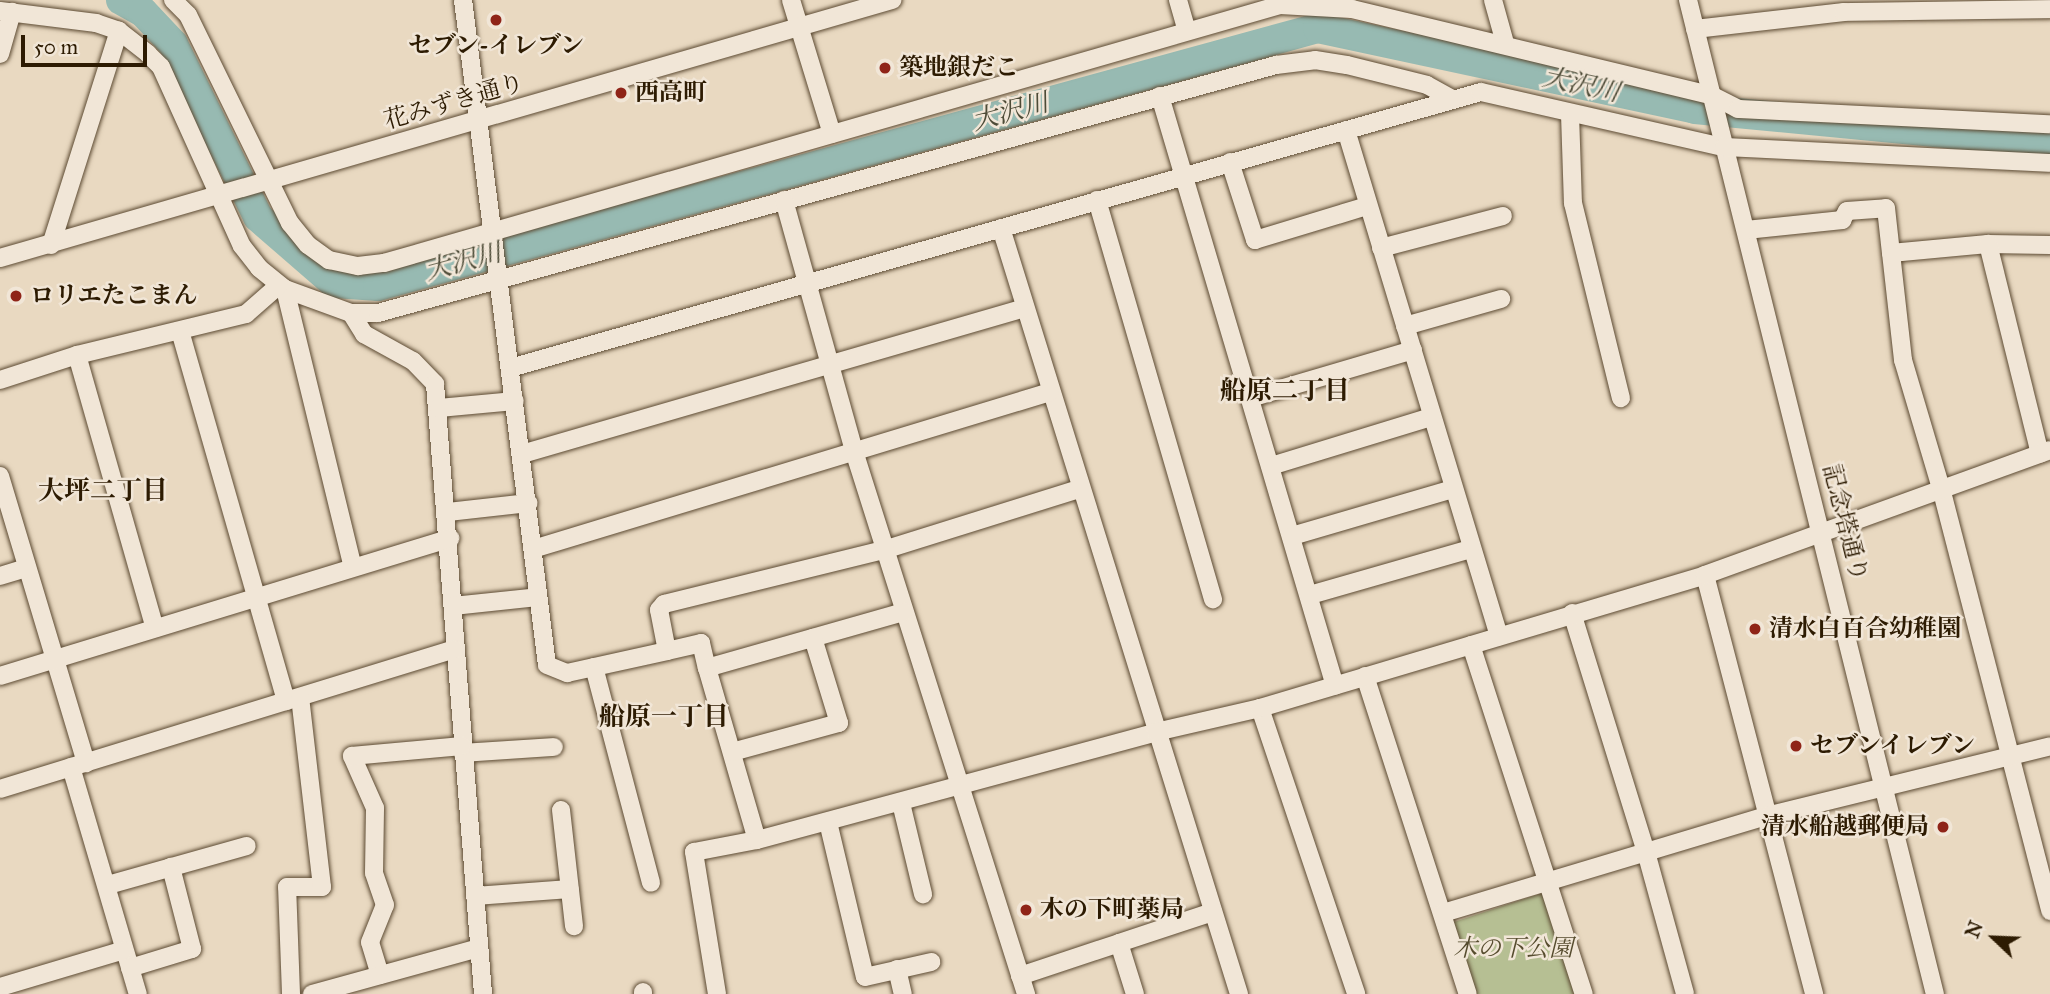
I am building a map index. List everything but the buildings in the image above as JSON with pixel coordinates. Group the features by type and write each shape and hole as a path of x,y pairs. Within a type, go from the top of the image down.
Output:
{"street":[{"path":"173,0 188,15 290,223 308,245 329,260 358,266 384,263 491,230 1280,5 1311,4 1352,9 1505,43 1711,94 1738,108 2050,124"},
{"path":"463,0 547,665 567,673 701,643 757,840"},
{"path":"791,0 832,134"},
{"name":"花みずき通り","path":"222,195 892,0"},
{"path":"1178,0 1187,31"},
{"path":"1493,0 1505,43"},
{"path":"1688,0 1711,94"},
{"path":"1695,29 1842,6 1972,5 2050,9"},
{"path":"0,54 6,11 119,31 161,67 222,195 242,246 282,287 351,313 378,313 1276,65 1315,60 1427,85 1452,99"},
{"path":"51,245 119,31"},
{"path":"510,368 1481,92 1724,147 2050,163"},
{"name":"記念塔通り","path":"1711,94 1823,535 1935,994"},
{"path":"1160,96 1335,686"},
{"path":"1570,114 1573,203 1621,398"},
{"path":"1346,130 1470,549 1499,636"},
{"path":"1230,162 1255,240 1367,206"},
{"path":"0,258 222,195"},
{"path":"784,200 884,550 1026,994"},
{"path":"1097,200 1213,600"},
{"path":"1746,230 1842,220 1847,211 1886,208 1903,360 1942,492 2050,911"},
{"path":"1381,248 1503,216"},
{"path":"1001,228 1079,489 1240,994"},
{"path":"1891,253 1988,244 2050,245"},
{"path":"717,994 694,852 828,822 1335,686 1705,575 1942,492 2045,452 1988,244"},
{"path":"0,380 77,355 246,314 282,287"},
{"path":"282,287 353,567"},
{"path":"1405,326 1501,299"},
{"path":"522,454 1025,309"},
{"path":"351,313 363,334 424,370 435,384 448,512 454,649 483,994"},
{"path":"180,331 256,596 293,699 322,887 286,887 290,994"},
{"path":"1250,398 1413,350"},
{"path":"77,355 155,628"},
{"path":"533,549 1050,392"},
{"path":"439,408 515,401"},
{"path":"1271,466 1431,417"},
{"path":"0,476 53,659 124,950 138,994"},
{"path":"667,651 659,610 664,604 884,550 1079,489"},
{"path":"1292,536 1453,489"},
{"path":"448,512 528,503"},
{"path":"0,676 450,538"},
{"path":"1310,595 1470,549"},
{"path":"0,576 26,568"},
{"path":"1705,575 1770,815 1814,994"},
{"path":"453,606 538,597"},
{"path":"707,668 904,612"},
{"path":"1573,614 1647,852 1685,994"},
{"path":"732,752 839,723 813,638"},
{"path":"1471,645 1584,994"},
{"path":"0,789 454,649"},
{"path":"594,667 651,883"},
{"path":"1365,676 1468,994"},
{"path":"1260,708 1356,994"},
{"path":"1443,914 1770,815 1884,790 2050,746"},
{"path":"380,975 370,942 385,905 374,873 375,808 352,755 554,747"},
{"path":"901,803 923,894"},
{"path":"561,810 574,926"},
{"path":"828,822 865,976 931,962"},
{"path":"108,885 247,846"},
{"path":"130,968 192,949 171,867"},
{"path":"475,896 570,889"},
{"path":"1020,976 1213,912"},
{"path":"1119,943 1135,994"},
{"path":"312,994 479,948"},
{"path":"0,987 124,950"},
{"path":"897,969 902,994"}],"green space":[{"name":"木の下公園","path":"1545,892 1577,994 1476,994 1454,922"}],"waterway":[{"name":"大沢川","path":"121,0 143,12 173,44 258,217 334,283 378,286 1318,28 1695,109 2050,143"}],"place":[{"name":"セブン-イレブン","path":"496,20"},
{"name":"築地銀だこ","path":"885,68"},
{"name":"西高町","path":"621,93"},
{"name":"ロリエたこまん","path":"16,296"},
{"name":"清水白百合幼稚園","path":"1755,629"},
{"name":"セブンイレブン","path":"1796,746"},
{"name":"清水船越郵便局","path":"1943,827"},
{"name":"木の下町薬局","path":"1026,910"}],"district":[{"name":"船原二丁目","path":"1285,391"},
{"name":"大坪二丁目","path":"103,491"},
{"name":"船原一丁目","path":"664,717"}]}
